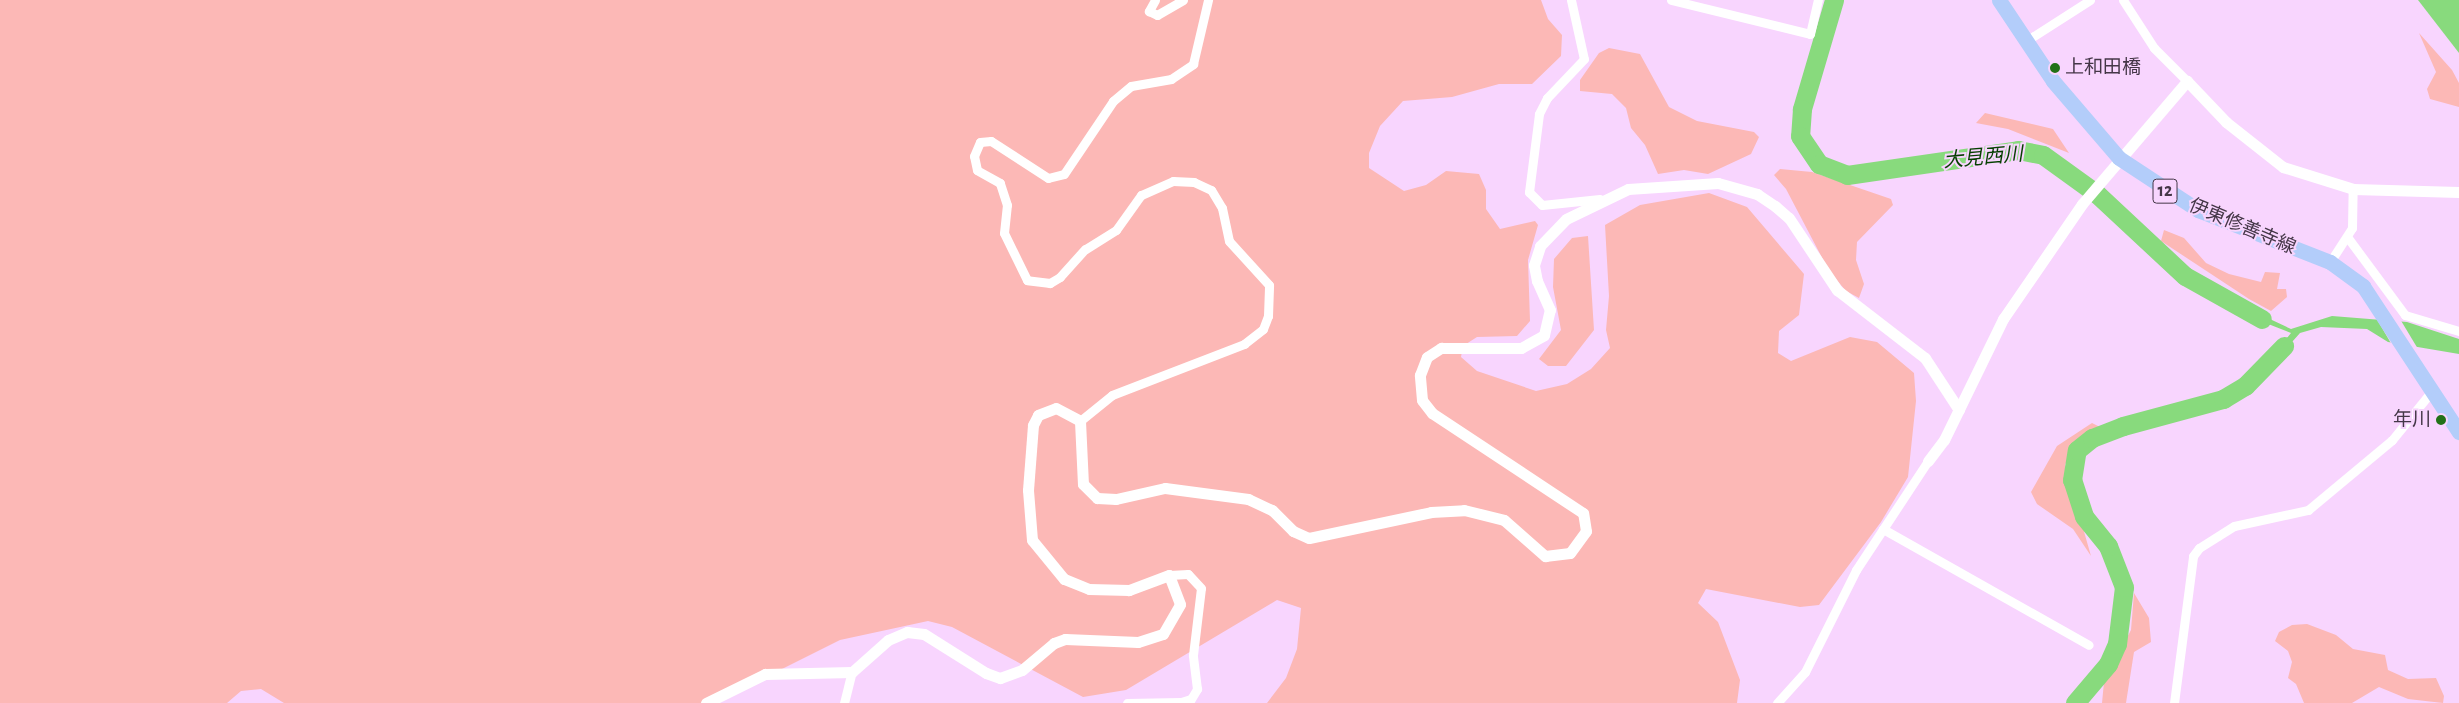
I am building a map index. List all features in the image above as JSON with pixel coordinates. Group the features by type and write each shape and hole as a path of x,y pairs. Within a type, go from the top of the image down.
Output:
{"main road":[{"name":"伊東修善寺線","path":"1999,0 2026,41 2086,123 2119,158 2198,210 2330,262 2362,286 2384,315 2431,392 2459,432"}],"street":[{"path":"1156,0 1149,10 1157,15 1183,0"},
{"path":"1080,421 1112,395 1249,340 1268,316 1269,285 1229,242 1222,208 1211,190 1187,181 1156,186 1141,195 1116,230 1085,249 1060,278 1050,282 1027,280 1004,234 1007,205 1000,183 977,170 974,156 980,142 991,141 1048,178 1064,174 1119,96 1131,86 1171,80 1193,64 1208,0"},
{"path":"1571,0 1584,59 1547,98 1539,114 1529,192 1542,205 1600,199 1628,190 1686,183 1718,183 1757,194 1789,218 1837,290 1925,358 1959,410"},
{"path":"1670,0 1810,34 1818,0"},
{"path":"2026,41 2090,0"},
{"path":"2123,0 2154,48 2271,160 2353,189 2459,192"},
{"path":"1777,703 1805,672 1856,570 1928,462 1959,410 2004,319 2082,204 2119,158 2187,81"},
{"path":"2330,262 2348,238 2353,189"},
{"path":"1080,421 1083,484 1097,498 1116,499 1165,488 1248,499 1272,510 1294,531 1309,538 1431,512 1464,510 1504,520 1545,556 1565,556 1582,541 1586,523 1583,513 1432,413 1422,400 1420,375 1427,358 1441,348 1521,348 1544,336 1550,310 1536,273 1540,246 1566,219 1600,199"},
{"path":"2348,238 2405,315 2459,332"},
{"path":"2174,703 2193,556 2199,548 2234,526 2308,510 2392,440 2431,392"},
{"path":"1080,421 1056,408 1038,415 1033,425 1028,490 1029,528 1038,550 1064,580 1089,590 1129,590 1169,575 1188,574 1201,588 1193,655 1196,689 1191,699 1182,702 1128,703"},
{"path":"1884,529 2089,645"},
{"path":"844,703 852,672 888,640 907,632 924,634 986,673 1000,678 1022,670 1054,643 1065,639 1155,640 1179,612 1180,598 1169,575"},
{"path":"706,703 721,699 765,674 852,672"}],"shaded area":[{"path":"0,0 1541,0 1548,19 1562,35 1561,56 1532,84 1499,84 1452,97 1403,101 1380,126 1369,153 1369,168 1404,191 1426,185 1446,171 1479,174 1486,190 1486,209 1500,229 1535,221 1538,225 1528,260 1530,321 1517,336 1477,337 1463,346 1461,357 1477,371 1536,391 1567,384 1591,369 1610,348 1606,330 1609,296 1605,225 1640,205 1709,193 1747,207 1804,274 1799,315 1779,331 1778,353 1791,361 1850,337 1877,342 1914,373 1916,401 1908,477 1881,522 1819,605 1800,607 1706,589 1698,603 1718,622 1740,680 1737,703 1267,703 1286,678 1297,649 1301,608 1277,600 1126,690 1083,697 952,627 928,621 840,640 714,703 284,703 261,689 241,691 227,703 0,703"},
{"path":"2418,0 2459,0 2459,53"},
{"path":"2419,33 2452,70 2459,83 2459,107 2430,99 2427,89 2436,72"},
{"path":"1609,48 1640,54 1669,107 1697,121 1754,132 1759,137 1751,154 1708,174 1684,170 1658,174 1645,145 1631,128 1626,108 1612,94 1580,91 1580,80 1599,53"},
{"path":"1985,113 2053,129 2069,153 2008,129 1976,123"},
{"path":"1780,169 1812,172 1891,199 1893,205 1857,242 1856,260 1864,284 1859,298 1846,291 1829,271 1786,189 1774,175"},
{"path":"2164,230 2184,238 2206,263 2229,274 2261,282 2265,272 2280,273 2277,289 2286,289 2287,297 2271,311 2249,299 2161,241"},
{"path":"1588,236 1594,330 1566,366 1548,366 1539,359 1561,330 1553,287 1554,259 1572,238"},
{"path":"2242,306 2291,329 2332,316 2407,322 2459,339 2459,354 2388,342 2367,329 2321,327 2300,333 2270,367 2267,363 2291,333 2258,320 2240,310"},
{"path":"2092,423 2102,428 2073,448 2065,465 2091,556 2073,529 2037,504 2031,492 2057,446"},
{"path":"2134,593 2149,618 2151,642 2134,652 2126,703 2102,703 2104,682 2131,630"},
{"path":"2307,624 2336,635 2353,649 2385,655 2388,670 2408,679 2436,678 2444,696 2443,703 2408,699 2379,687 2352,703 2304,703 2296,684 2288,678 2292,662 2288,651 2275,641 2279,632 2292,625"}],"pier":[{"path":"2375,316 2400,319 2418,349 2392,345"}],"waterway":[{"name":"大見西川","path":"1834,0 1802,109 1800,136 1819,164 1847,175 2018,150 2043,155 2097,194 2185,276 2262,319"},
{"name":"年川","path":"2075,703 2108,664 2117,644 2124,587 2108,546 2084,516 2072,480 2077,450 2092,438 2123,426 2223,399 2245,386 2284,346"}],"place":[{"name":"上和田橋","path":"2055,68"},
{"name":"年川","path":"2441,420"}]}
